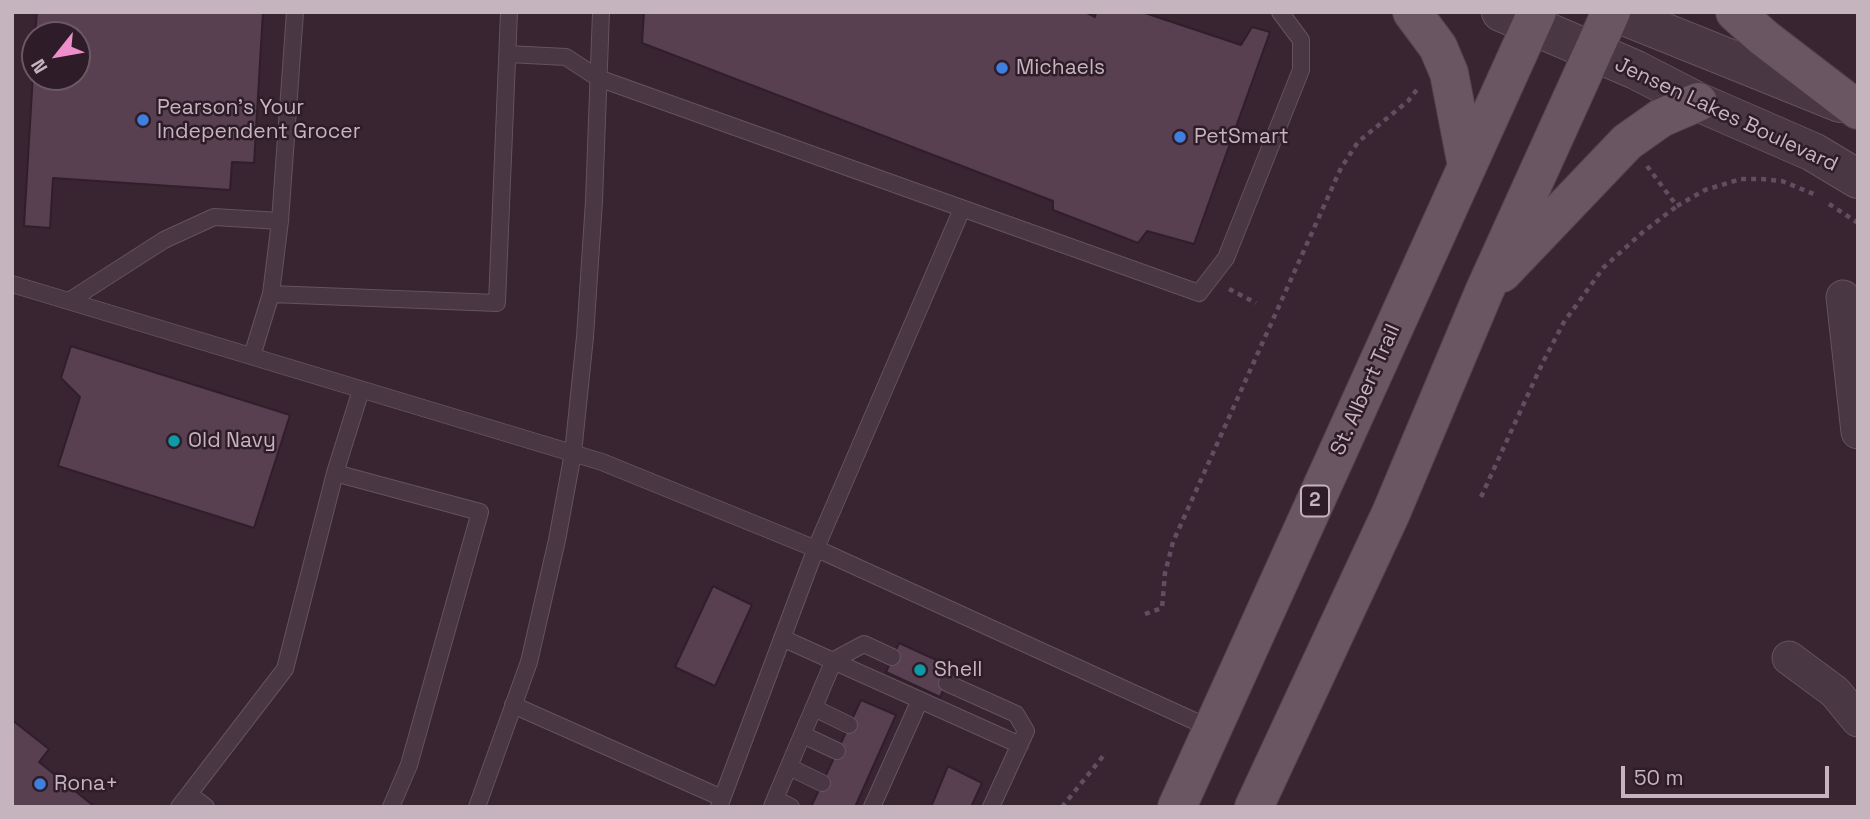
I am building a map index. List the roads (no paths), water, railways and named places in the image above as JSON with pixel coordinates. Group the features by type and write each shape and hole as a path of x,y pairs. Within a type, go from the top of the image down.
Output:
{"main road":[{"path":"1412,12 1438,47 1449,73 1467,166"},
{"path":"1254,807 1401,490 1484,292 1612,12"},
{"path":"1735,12 1764,38 1858,110"},
{"name":"St. Albert Trail","path":"1177,807 1467,166 1523,16"},
{"path":"1484,292 1627,142 1661,118 1698,102"}],"street":[{"path":"1612,12 1858,110"},
{"name":"Jensen Lakes Boulevard","path":"1523,16 1698,102 1813,152 1858,180"},
{"path":"1843,297 1858,432"},
{"path":"1789,658 1835,692 1858,720"}],"lane":[{"path":"253,356 271,295 280,220 295,12"},
{"path":"271,295 497,303 509,12"},
{"path":"477,807 529,662 557,540 573,453 585,337 593,215 601,12"},
{"path":"508,54 566,57 598,78 1199,293 1226,258 1301,70 1301,40 1280,12"},
{"path":"513,705 721,802 816,548 962,209"},
{"path":"69,301 164,240 214,217 280,220"},
{"path":"12,284 615,467 816,548 1212,729"},
{"path":"206,807 184,800 285,670 335,473 361,390"},
{"path":"335,473 480,512 409,765 391,807"},
{"path":"782,638 1020,745"},
{"path":"791,807 774,803 834,660 863,644 892,657"},
{"path":"947,683 1016,714 1026,731 991,807"},
{"path":"866,805 891,746 920,700"},
{"path":"814,708 849,725"},
{"path":"803,734 837,751"},
{"path":"789,766 822,783"}],"place":[{"name":"Michaels","path":"1002,68"},
{"name":"Pearson's Your Independent Grocer","path":"143,120"},
{"name":"PetSmart","path":"1180,137"},
{"name":"Old Navy","path":"174,441"},
{"name":"Shell","path":"920,670"},
{"name":"Rona+","path":"40,784"}]}
